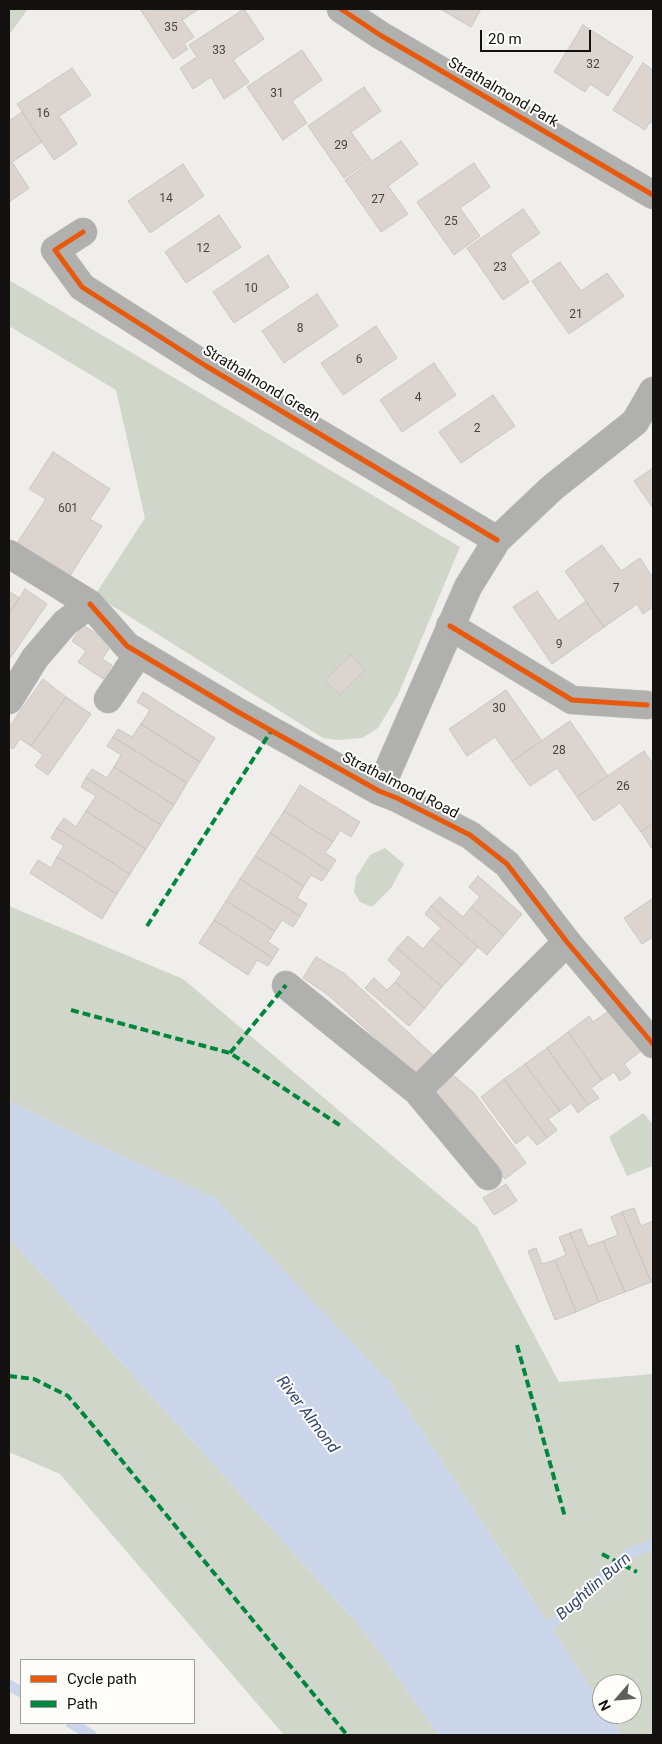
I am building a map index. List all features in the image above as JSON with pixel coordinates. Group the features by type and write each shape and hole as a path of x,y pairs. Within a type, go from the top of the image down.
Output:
{"street":[{"name":"Strathalmond Park","path":"341,9 380,35 653,195"},
{"name":"Strathalmond Green","path":"83,232 55,250 82,287 206,366 497,540"},
{"path":"379,791 450,626 468,588 497,540 552,488 635,422 653,391"},
{"name":"Strathalmond Road","path":"9,554 90,604 127,646 238,712 379,791 397,798 470,835 507,864 567,942 653,1044"},
{"path":"9,700 35,658 65,624 90,604"},
{"path":"450,626 572,700 647,705"},
{"path":"108,699 139,653"},
{"path":"418,1091 567,942"},
{"path":"286,985 418,1091 488,1176"}],"shaded area":[{"path":"9,9 28,9 9,35"},
{"path":"9,280 460,547 398,695 378,728 362,738 337,740 323,738 95,595 145,518 116,390 9,326"},
{"path":"385,848 404,864 391,888 372,907 360,902 354,892 356,877 370,855"},
{"path":"9,906 183,979 477,1227 559,1382 653,1374 653,1735 622,1735 615,1724 642,1724 642,1674 592,1674 592,1690 390,1382 84,1138 9,1101"},
{"path":"643,1113 653,1124 653,1166 627,1176 609,1137"},
{"path":"9,1238 364,1631 439,1735 284,1735 60,1474 9,1452"}],"water":[{"name":"River Almond","path":"9,1101 84,1138 215,1198 390,1382 592,1690 592,1724 615,1724 622,1735 439,1735 364,1631 9,1238"}],"building":[{"path":"140,9 199,9 182,20 194,37 184,44 188,49 173,59"},
{"path":"244,9 264,39 233,60 249,82 224,99 211,77 193,89 180,68 197,57 189,45"},
{"path":"440,9 481,9 471,27"},
{"path":"583,25 633,57 608,96 590,84 585,92 554,72"},
{"path":"302,50 322,80 292,101 307,123 283,140 247,87"},
{"path":"643,63 653,70 653,124 650,122 645,130 613,110"},
{"path":"72,68 91,95 59,116 77,144 54,160 17,104"},
{"path":"364,87 381,111 351,132 371,160 344,178 308,126"},
{"path":"22,112 42,142 12,162 29,188 9,202 9,121"},
{"path":"401,141 418,164 388,186 408,214 381,232 345,180"},
{"path":"474,163 490,187 460,208 480,236 454,255 417,202"},
{"path":"183,164 204,196 150,233 128,201"},
{"path":"523,209 540,233 510,254 529,282 503,300 467,248"},
{"path":"219,215 241,247 186,283 165,252"},
{"path":"268,255 289,287 234,323 213,292"},
{"path":"560,262 581,291 607,273 624,296 569,334 532,281"},
{"path":"317,294 338,326 284,363 262,331"},
{"path":"376,326 397,358 343,395 321,363"},
{"path":"434,363 456,395 402,432 380,400"},
{"path":"493,395 515,426 461,463 439,432"},
{"path":"53,452 110,489 90,519 102,526 69,577 17,543 46,499 29,489"},
{"path":"653,468 653,508 634,481"},
{"path":"602,545 621,571 640,558 653,578 653,607 643,614 637,604 604,627 565,571"},
{"path":"25,589 47,604 9,660 9,614"},
{"path":"9,591 19,598 9,614"},
{"path":"537,591 558,621 586,601 604,627 552,664 513,607"},
{"path":"83,625 112,644 102,659 112,665 103,679 78,662 86,651 72,641"},
{"path":"351,655 365,670 339,695 325,680"},
{"path":"43,679 66,697 31,746 20,739 13,749 9,746 9,727"},
{"path":"506,690 542,741 512,761 495,737 467,756 449,729"},
{"path":"143,692 215,738 200,762 141,724 150,710 137,702"},
{"path":"66,697 91,714 48,775 35,766 43,755 31,746"},
{"path":"570,721 608,776 577,797 557,768 530,786 512,761"},
{"path":"141,724 200,762 187,783 113,737 118,729 132,737"},
{"path":"113,737 187,783 174,805 114,767 121,755 107,746"},
{"path":"644,751 653,764 653,823 641,832 620,803 594,821 577,797"},
{"path":"114,767 174,805 161,825 86,778 92,769 107,778"},
{"path":"86,778 161,825 146,849 86,811 96,796 81,787"},
{"path":"300,785 360,822 351,837 340,830 333,842 284,811"},
{"path":"86,811 146,849 130,874 57,828 64,818 76,827"},
{"path":"284,811 333,842 325,853 336,860 329,871 270,833"},
{"path":"653,823 653,850 641,832"},
{"path":"57,828 130,874 117,894 57,857 64,846 51,838"},
{"path":"270,833 329,871 322,881 311,875 304,886 255,856"},
{"path":"255,856 304,886 297,898 307,904 300,916 240,879"},
{"path":"57,857 117,894 102,919 30,873 38,860 51,868"},
{"path":"478,876 522,914 504,935 471,907 480,897 469,887"},
{"path":"240,879 300,916 293,927 282,920 275,931 226,901"},
{"path":"440,897 463,917 471,907 504,935 487,955 431,906"},
{"path":"653,898 653,937 642,944 624,918"},
{"path":"226,901 275,931 268,942 279,949 273,958 214,920"},
{"path":"431,906 478,947 462,965 431,939 441,928 425,914"},
{"path":"214,920 273,958 268,966 257,960 248,975 199,943"},
{"path":"408,936 423,949 431,939 462,965 442,987 397,948"},
{"path":"397,948 442,987 425,1008 395,982 402,973 388,960"},
{"path":"316,957 345,974 434,1056 417,1075 327,994 303,978"},
{"path":"374,978 387,990 395,982 425,1008 409,1026 365,988"},
{"path":"610,1010 641,1051 624,1064 631,1073 620,1081 614,1072 602,1080 568,1032 589,1016 593,1022"},
{"path":"568,1032 602,1080 591,1088 599,1098 588,1105 547,1048"},
{"path":"547,1048 588,1105 578,1113 571,1103 560,1111 525,1064"},
{"path":"525,1064 560,1111 548,1119 557,1130 547,1138 504,1079"},
{"path":"453,1075 474,1093 526,1163 505,1179 455,1113 436,1094"},
{"path":"504,1079 547,1138 537,1145 528,1135 516,1144 481,1097"},
{"path":"506,1184 517,1201 494,1215 483,1198"},
{"path":"634,1208 641,1226 653,1221 653,1281 651,1282 622,1212"},
{"path":"622,1212 651,1282 625,1292 603,1241 618,1235 611,1217"},
{"path":"581,1229 588,1246 603,1241 625,1292 599,1302 570,1233"},
{"path":"570,1233 599,1302 576,1312 555,1260 566,1255 559,1237"},
{"path":"536,1248 542,1264 555,1260 576,1312 555,1320 528,1251"}],"waterway":[{"name":"Bughtlin Burn","path":"535,1629 550,1626 628,1554 653,1544"},
{"path":"9,1685 20,1691"},
{"path":"73,1724 91,1735"}],"marked path":[{"path":"147,926 271,731"},
{"path":"230,1053 286,985"},
{"path":"71,1010 230,1053 341,1126"},
{"path":"517,1345 565,1517"},
{"path":"9,1376 34,1379 68,1396 347,1735"},
{"path":"602,1554 637,1572"}],"cycle path":[{"path":"341,9 380,35 653,195"},
{"path":"83,232 55,250 82,287 206,366 497,540"},
{"path":"90,604 127,646 238,712 379,791 397,798 470,835 507,864 567,942 653,1044"},
{"path":"450,626 572,700 647,705"}]}
